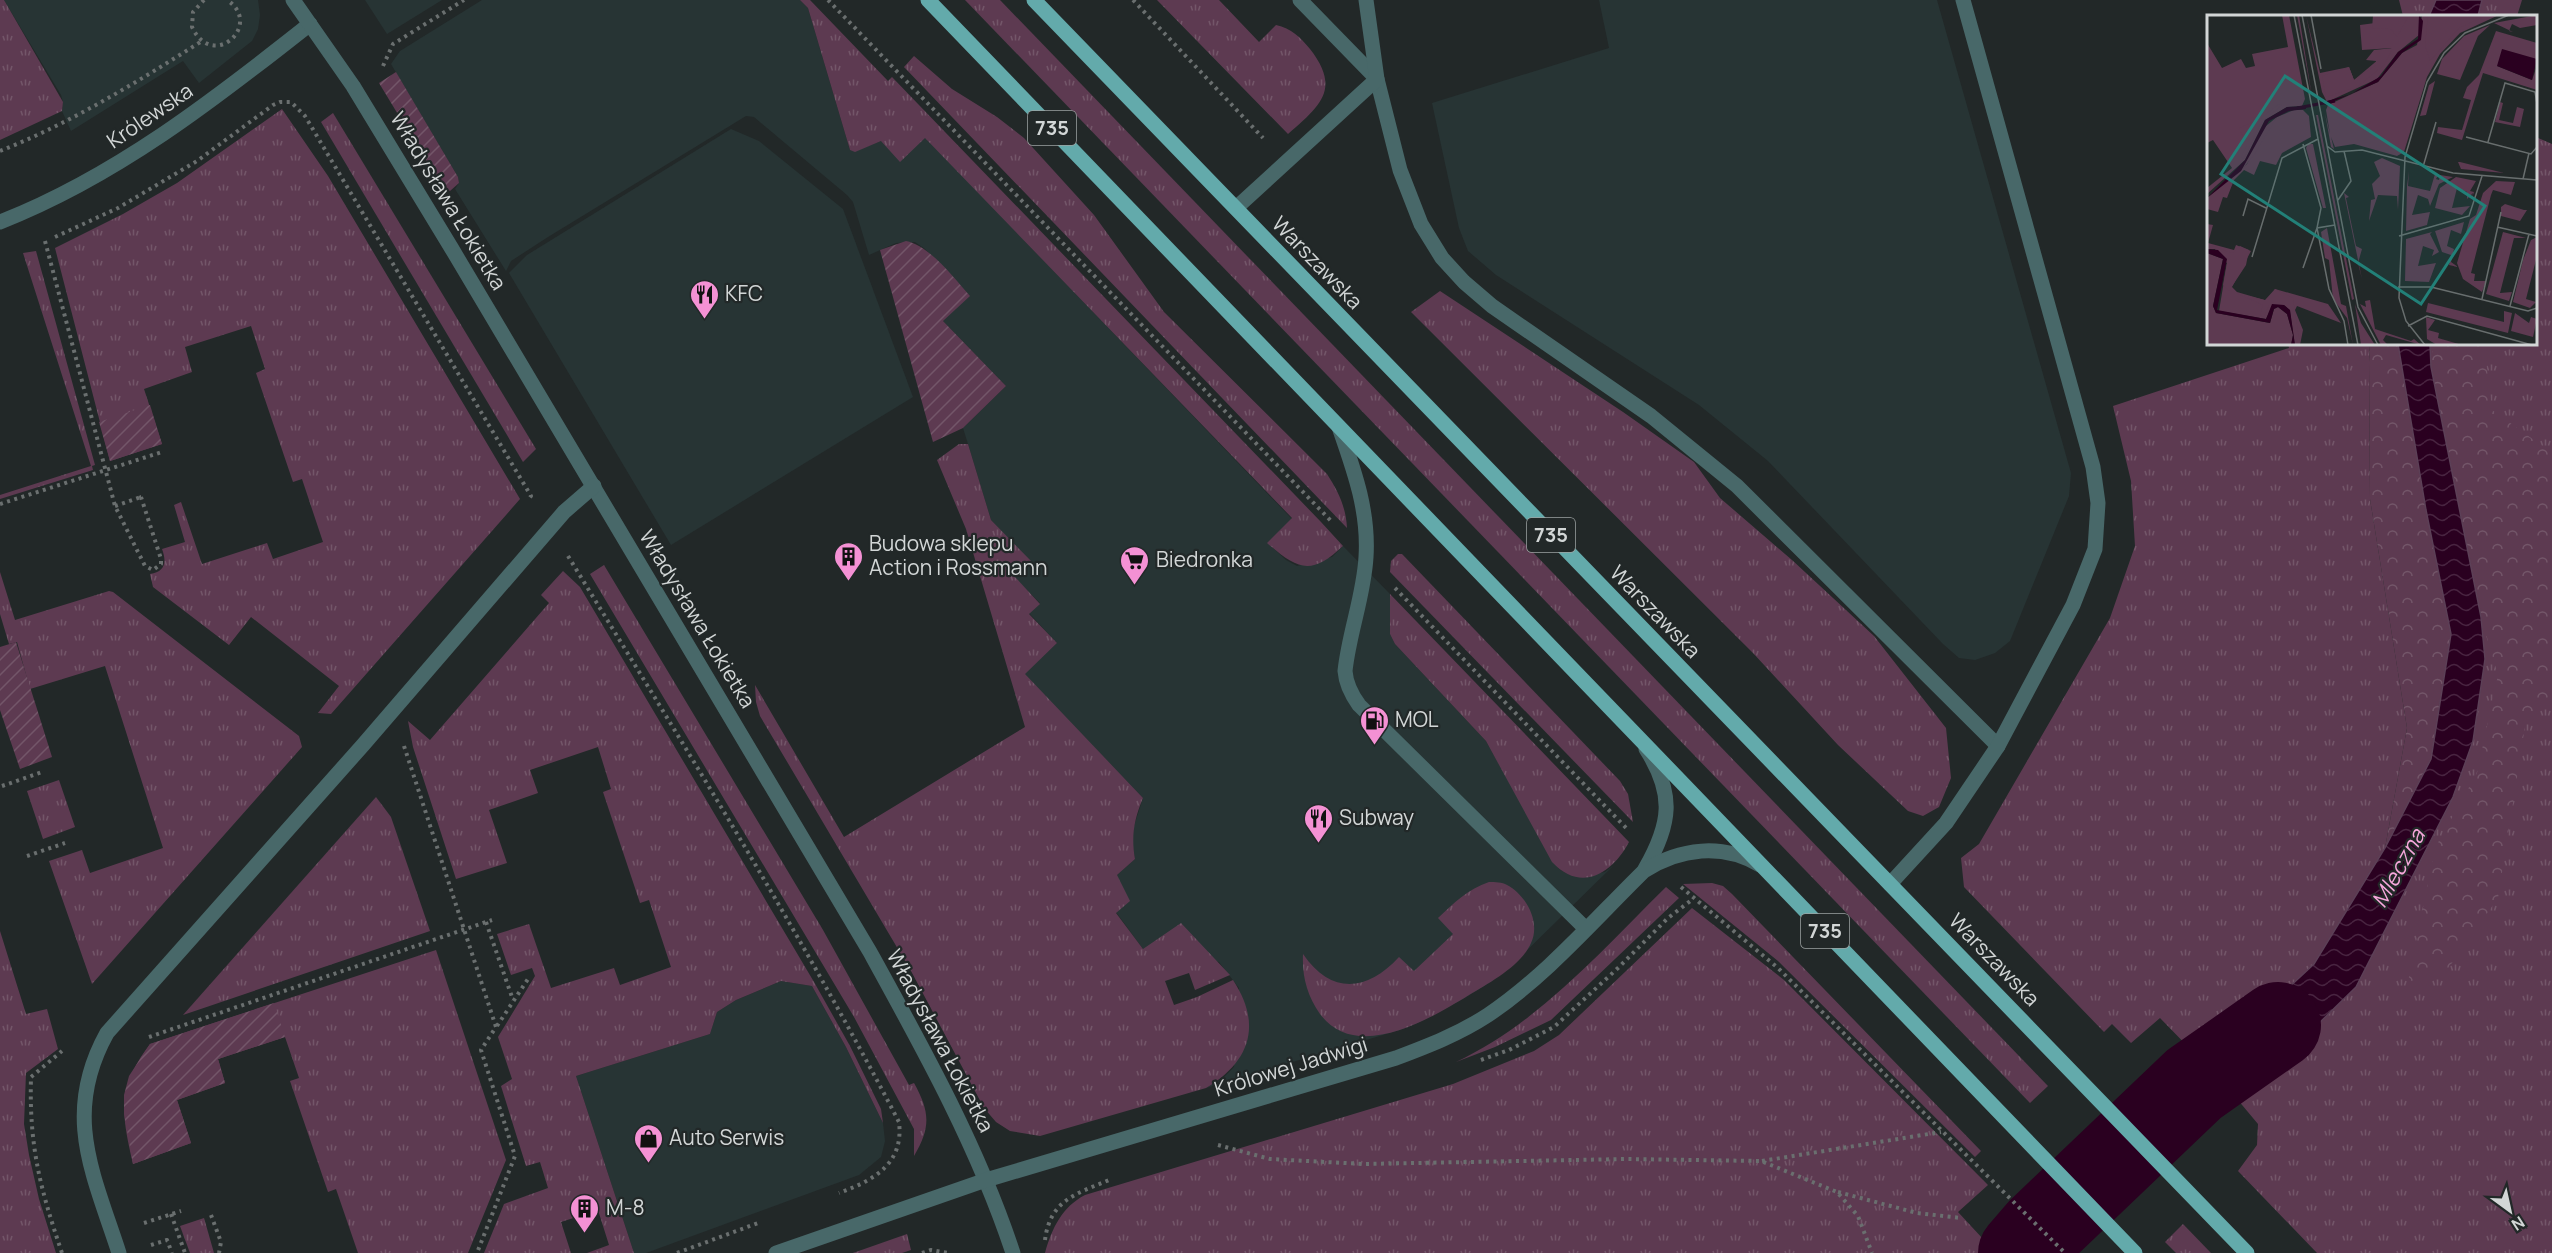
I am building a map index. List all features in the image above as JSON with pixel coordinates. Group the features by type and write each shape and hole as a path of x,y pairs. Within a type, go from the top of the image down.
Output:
{"main road":[{"name":"735","path":"928,0 2135,1253"},
{"name":"Warszawska","path":"1034,0 2247,1253"}],"street":[{"name":"Władysława Łokietka","path":"293,0 353,86 594,486 870,952 944,1087 986,1180 1013,1253"},
{"path":"1300,0 1377,79"},
{"path":"1366,0 1377,79 1400,170 1421,224 1442,258 1491,306 1651,416 1737,486 1998,746"},
{"path":"1890,884 1946,823 1998,746 2073,605 2096,549 2098,503 2084,434 1963,0"},
{"name":"Królewska","path":"0,222 64,193 163,135 250,72 310,24"},
{"path":"1236,208 1377,79"},
{"path":"1339,427 1362,496 1365,514 1366,559 1352,626 1345,671 1346,681 1359,705 1586,929"},
{"path":"118,1253 88,1160 83,1134 89,1070 107,1033 125,1010 393,711 550,528 576,500 594,486"},
{"path":"1639,739 1662,780 1667,804 1666,824 1658,847 1644,871"},
{"name":"Królowej Jadwigi","path":"780,1252 986,1180 1386,1061 1457,1033 1488,1015 1520,990 1644,871 1659,861 1695,850 1731,853 1766,868"}],"path":[{"path":"204,0 193,12 191,20 195,35 210,46 220,46 235,37 240,24 236,8 227,0"},
{"path":"383,66 393,44 464,0"},
{"path":"1133,0 1287,162"},
{"path":"0,151 37,135 125,90 202,41"},
{"path":"305,116 550,528 648,685 848,1023 899,1122 901,1136 896,1155 881,1172 831,1196"},
{"path":"45,241 115,506 145,566 153,570 158,568 161,559 146,514 143,497 115,506"},
{"path":"0,504 162,452"},
{"path":"524,506 531,496"},
{"path":"393,711 496,1027"},
{"path":"2,786 42,772"},
{"path":"27,856 65,843"},
{"path":"1472,1063 1509,1050 1554,1027 1668,918 1693,899"},
{"path":"151,1030 143,1039 492,920"},
{"path":"486,922 513,1000"},
{"path":"477,1253 515,1156 481,1050 530,976"},
{"path":"62,1253 39,1180 30,1117 31,1077 64,1050"},
{"path":"1225,1141 1214,1144 1270,1159 1363,1164 1615,1159 1761,1161 1941,1132"},
{"path":"1761,1161 1837,1192 1917,1214 1961,1218"},
{"path":"1971,1161 2065,1253"},
{"path":"1044,1244 1047,1224 1054,1211 1064,1201 1114,1178"},
{"path":"1837,1192 1858,1216 1872,1253"},
{"path":"143,1224 181,1211"},
{"path":"139,1213 152,1253"},
{"path":"171,1214 185,1253"},
{"path":"211,1215 221,1242 219,1253"},
{"path":"677,1253 765,1221"},
{"path":"150,1245 167,1240 172,1253"},
{"path":"922,1253 931,1250 948,1253"}],"shaded area":[{"path":"4,0 258,0 260,15 258,29 252,41 199,83 183,61 71,131 62,111 61,95"},
{"path":"365,0 442,0 387,34"},
{"path":"482,0 800,0 808,8 850,150 855,151 881,141 925,137 1292,519 1268,543 1286,560 1297,566 1332,557 1343,546 1390,594 1390,634 1395,644 1486,741 1559,869 1580,877 1605,872 1614,865 1514,963 1489,983 1463,999 1403,1029 1206,1088 1223,1078 1234,1067 1239,988 1219,962 1143,949 1116,912 1117,875 1135,859 1132,843 1134,826 1143,798 1024,674 1057,643 1029,613 1040,603 1014,577 998,528 991,520 963,428 1006,386 943,321 969,295 925,249 915,242 896,243 869,255 853,202 847,195 754,117 746,116 548,237 511,261 506,271 455,189 459,183 458,177 391,64 400,51"},
{"path":"1599,0 1937,0 2071,473 2069,496 2010,641 1995,653 1975,660 1959,658 1768,461 1699,405 1496,275 1468,251 1459,228 1432,103 1609,48"},
{"path":"731,129 759,141 843,209 913,397 671,545 509,273 527,255"},
{"path":"781,981 812,986 846,1047 883,1123 885,1141 881,1157 859,1175 646,1253 634,1253 576,1076 710,1034 717,1012 736,1000"}],"green space":[{"path":"0,0 4,0 63,102 62,111 0,140"},
{"path":"800,0 810,0 888,81 892,77 1343,546 1322,562 1305,566 1287,559 1267,543 1292,518 925,138 900,162 881,141 855,152 850,150 808,8"},
{"path":"965,0 1000,0 2048,1086 2030,1103"},
{"path":"1157,0 1219,0 1259,42 1276,25 1291,31 1310,49 1324,75 1323,96 1318,105 1288,134"},
{"path":"2399,0 2436,0 2429,15 2403,15"},
{"path":"2482,0 2522,0 2517,15 2478,15"},
{"path":"914,56 952,89 997,117 1024,138 1094,215 1164,312 1327,474 1341,500 1347,528 904,67"},
{"path":"396,72 458,177 459,183 450,191 442,187 379,83"},
{"path":"282,109 328,176 520,499 331,714 318,713 339,686 251,617 229,645 153,587 150,574 159,571 164,566 162,549 185,542 174,505 181,502 202,564 267,543 273,559 323,542 302,479 293,482 256,373 265,369 251,326 185,347 192,372 144,389 162,444 110,461 55,248 123,214 177,183"},
{"path":"333,113 536,449 523,462 321,122"},
{"path":"2537,137 2552,144 2552,1253 2317,1253 2238,1171 2257,1145 2258,1124 2227,1087 2242,1072 2272,1064 2390,921 2453,797 2473,741 2485,659 2481,617 2431,366 2430,345 2537,345"},
{"path":"906,241 932,255 970,296 943,321 1006,386 963,428 933,442 880,250"},
{"path":"36,251 95,465 92,466 93,470 0,499 0,495 91,466 23,253"},
{"path":"1440,291 1623,412 1694,462 1720,498 1792,560 1874,636 1946,728 1951,778 1939,807 1923,816 1908,811 1838,745 1753,653 1411,312"},
{"path":"2288,345 2370,345 2370,499 2407,728 2385,848 2314,964 2270,1005 2198,1057 2160,1018 2131,1043 2112,1024 2104,1032 1964,887 1961,858 1979,844 2110,618 2135,546 2131,481 2113,406 2289,348"},
{"path":"2370,345 2398,345 2426,510 2451,634 2431,759 2385,848 2407,728 2370,499"},
{"path":"2433,345 2484,345 2492,410 2552,453 2552,693 2526,720 2498,898 2447,970 2408,982 2435,848 2477,773 2498,675 2481,617 2431,366"},
{"path":"150,405 162,444 110,461 99,422"},
{"path":"959,444 968,444 991,520 1031,561 1015,577 1040,604 1029,614 1057,643 1025,674 1143,798 1134,828 1135,859 1117,875 1130,901 1116,913 1143,949 1181,923 1230,975 1195,990 1189,973 1165,981 1174,1005 1233,980 1242,996 1249,1026 1242,1054 1233,1066 1206,1088 1040,1136 1010,1131 996,1122 984,1108 911,971 760,716 756,702 755,685 844,837 1025,727 966,529 937,460"},
{"path":"1398,554 1402,554 1620,781 1628,794 1633,822 1390,572 1391,561"},
{"path":"604,565 823,930 909,1085 914,1083 926,1111 926,1128 914,1156 914,1129 854,1017 590,574"},
{"path":"563,571 580,587 814,982 850,1046 881,1109 883,1123 846,1047 812,986 781,981 736,1000 717,1012 710,1034 576,1076 634,1253 587,1253 609,1245 598,1210 561,1222 571,1253 484,1253 504,1204 548,1188 540,1162 526,1166 501,1086 512,1079 498,1037 535,976 532,968 511,975 497,934 529,924 551,988 614,968 620,985 671,967 649,900 640,903 603,792 611,789 598,747 530,770 538,793 489,810 507,863 456,879 413,747 408,721 430,740 549,603 541,595"},
{"path":"0,572 15,620 109,591 113,592 299,736 302,747 92,984 49,861 82,850 90,873 163,848 105,666 30,689 17,642 9,644 0,614"},
{"path":"1390,594 1629,842 1614,863 1605,871 1585,878 1563,871 1552,862 1486,741 1395,644 1390,634"},
{"path":"16,642 52,757 20,769 0,710 0,647"},
{"path":"59,780 75,827 43,839 27,791"},
{"path":"376,797 391,817 430,931 183,1015"},
{"path":"1489,882 1503,883 1514,890 1526,902 1533,918 1534,935 1531,943 1520,959 1504,973 1453,1005 1393,1032 1373,1036 1353,1035 1335,1028 1320,1014 1306,986 1303,954 1325,977 1350,984 1374,977 1387,969 1399,957 1414,971 1453,934 1438,918 1468,893"},
{"path":"1712,883 1723,886 1732,894 1981,1151 1975,1157 1778,961 1683,884"},
{"path":"1666,887 1679,898 1551,1020 1495,1047 1456,1062 1486,1046 1542,1006 1568,984"},
{"path":"1692,908 1784,980 1988,1185 1958,1212 1996,1253 1045,1253 1059,1219 1070,1206 1085,1195 1453,1084 1534,1051 1559,1035"},
{"path":"0,931 26,1014 47,1009 58,1049 26,1073 24,1124 39,1199 56,1253 0,1253"},
{"path":"436,950 506,1160 468,1253 358,1253 336,1189 328,1192 290,1081 299,1078 285,1037 218,1059 225,1083 177,1100 191,1143 133,1164 124,1115 125,1101 132,1074 150,1044"},
{"path":"274,1003 285,1037 218,1059 225,1083 177,1100 191,1143 133,1164 124,1114 124,1095 129,1076 150,1044"},
{"path":"204,1218 214,1253 190,1253 180,1226"},
{"path":"2183,1224 2211,1253 2176,1253 2165,1242"},
{"path":"907,1234 911,1250 902,1253 853,1253"}],"water":[{"path":"2436,0 2482,0 2478,15 2429,15"},
{"path":"2398,345 2430,345 2431,367 2481,617 2485,659 2473,741 2453,797 2356,987 2310,1032 2272,1064 2243,1072 2227,1087 2220,1082 2194,1108 2171,1084 2198,1057 2270,1005 2314,964 2385,848 2431,759 2451,634 2426,510"},
{"path":"2025,1224 2050,1249 2046,1253 1996,1253"}],"waterway":[{"name":"Mleczna","path":"2021,1253 2040,1231 2194,1084 2278,1025"}],"place":[{"name":"KFC","path":"704,320"},
{"name":"Budowa sklepu Action i Rossmann","path":"848,582"},
{"name":"Biedronka","path":"1135,586"},
{"name":"MOL","path":"1374,746"},
{"name":"Subway","path":"1318,844"},
{"name":"Auto Serwis","path":"648,1164"},
{"name":"M-8","path":"585,1234"}]}
